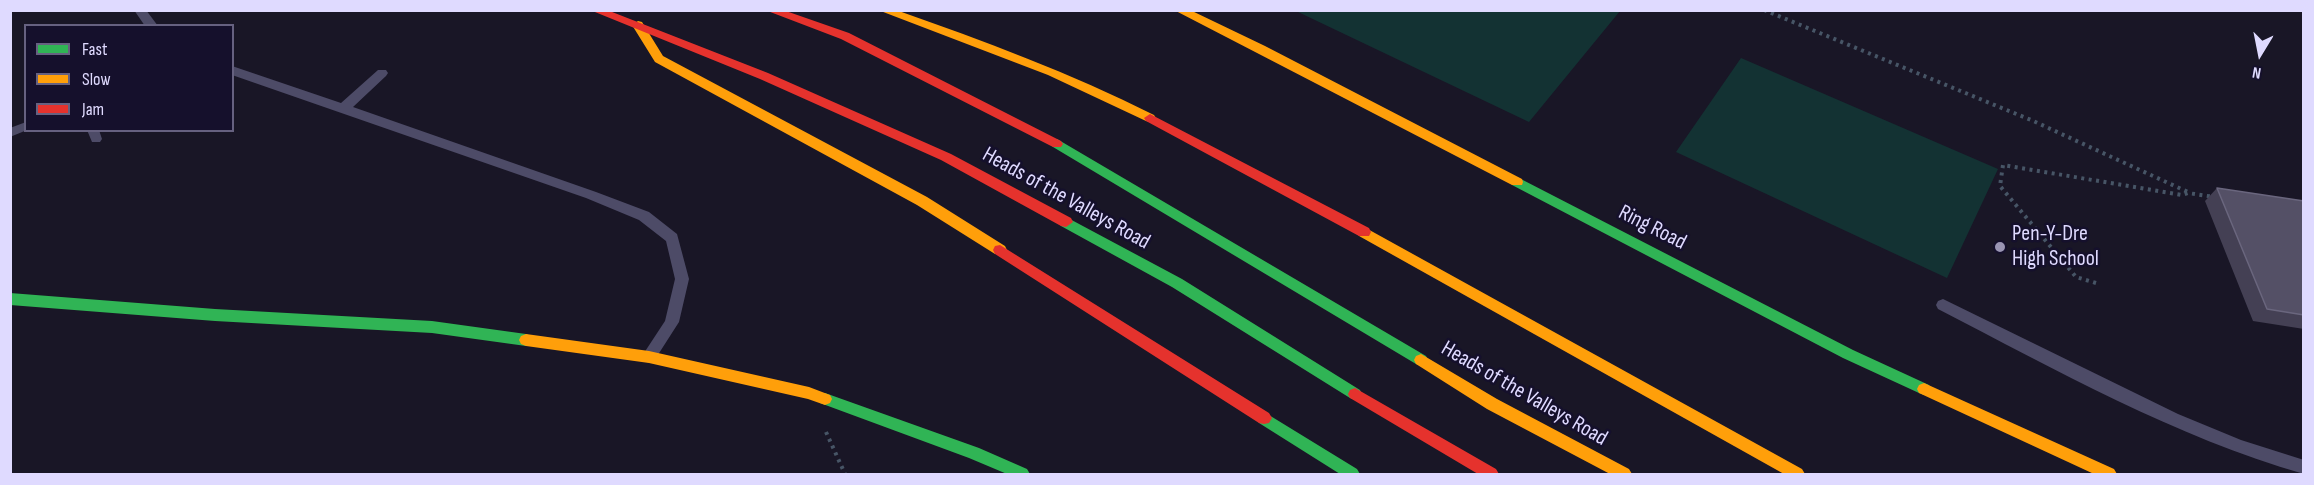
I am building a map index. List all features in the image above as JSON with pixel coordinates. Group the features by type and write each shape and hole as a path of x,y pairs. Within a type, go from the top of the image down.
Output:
{"main road":[{"name":"Heads of the Valleys Road","path":"595,10 764,76 946,158 1177,283 1373,405 1491,474"},
{"name":"Heads of the Valleys Road","path":"770,10 845,36 1059,145 1492,404 1624,474"},
{"path":"883,10 982,45 1108,96 1350,224 1797,474"},
{"name":"Ring Road","path":"1179,10 1261,49 1848,354 2109,474"},
{"path":"638,25 659,59 922,201 1352,474"},
{"path":"10,299 215,315 432,327 649,357 809,393 974,453 1023,474"}],"lane":[{"path":"139,10 150,24"},
{"path":"234,71 591,195 644,216 672,238 682,279 672,322 649,357"},
{"path":"343,109 382,73"},
{"path":"10,133 24,127"},
{"path":"1943,305 2061,366 2190,427 2265,457 2304,467"}],"path":[{"path":"1764,10 2123,160 2188,193 2223,198"},
{"path":"2096,283 2076,277 2000,186 2003,165 2182,195 2188,193"}],"green space":[{"path":"1296,11 1620,11 1529,122"},
{"path":"1741,58 1998,169 1947,278 1676,152"}],"building":[{"path":"2217,188 2304,201 2304,315 2267,309"}],"traffic: fast":[{"path":"1057,144 1421,360"},
{"path":"1517,182 1848,354 1924,389"},
{"path":"1066,222 1177,283 1355,394"},
{"path":"10,299 215,315 432,327 526,340"},
{"path":"825,399 974,453 1022,474"},
{"path":"1264,418 1352,474"}],"traffic: slow":[{"path":"883,10 1052,72 1150,118"},
{"path":"1179,10 1261,49 1517,182"},
{"path":"638,25 659,59 922,201 1000,250"},
{"path":"1364,232 1797,474"},
{"path":"526,340 649,357 809,393 825,399"},
{"path":"1421,360 1492,404 1624,474"},
{"path":"1924,389 2109,474"}],"traffic: jam":[{"path":"595,10 764,76 946,157 1066,222"},
{"path":"770,10 845,36 1057,144"},
{"path":"1150,118 1364,232"},
{"path":"1000,250 1264,418"},
{"path":"1355,394 1491,474"}],"place":[{"name":"Pen-Y-Dre High School","path":"2000,247"}]}
